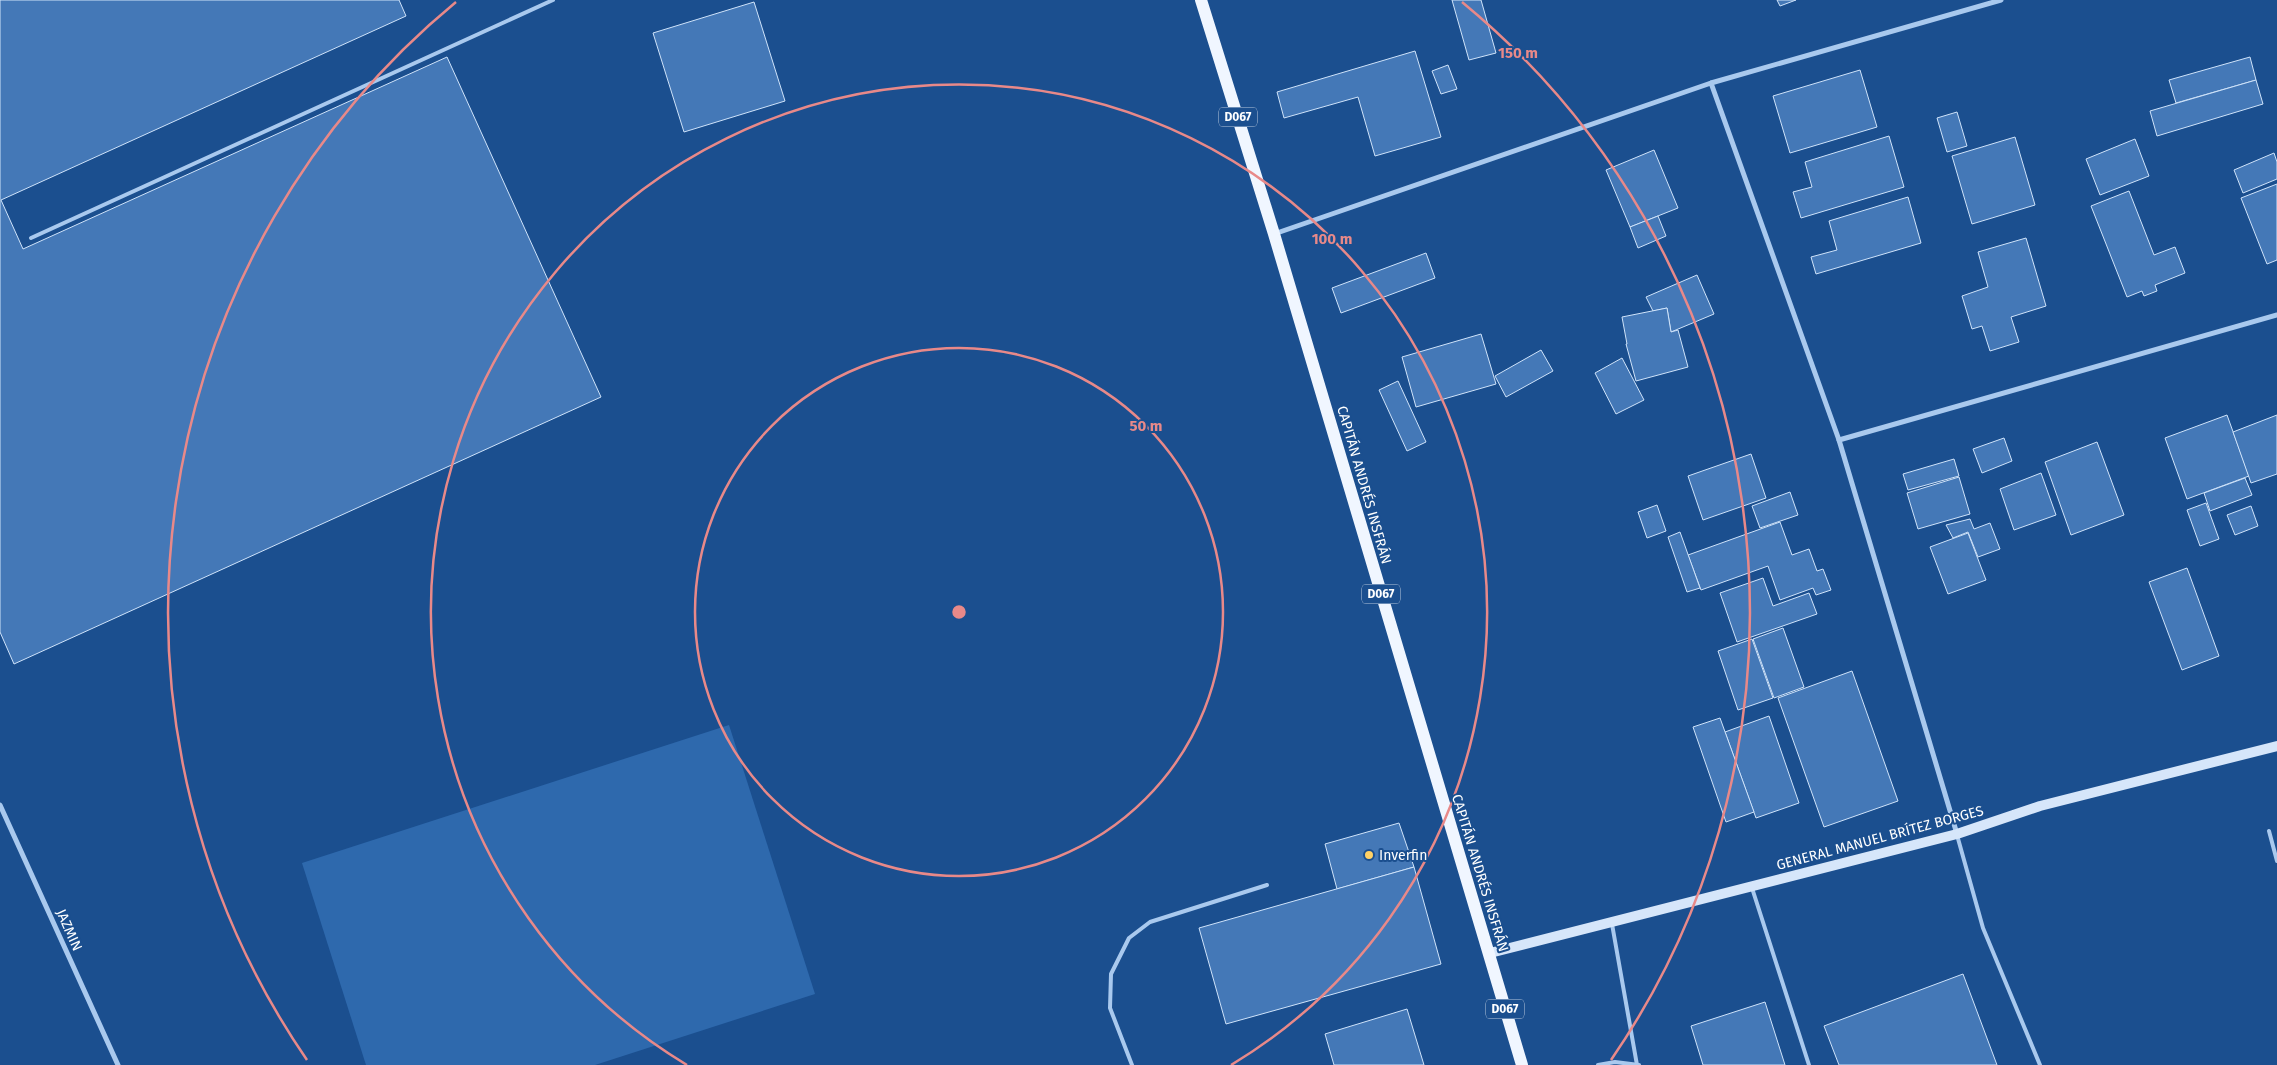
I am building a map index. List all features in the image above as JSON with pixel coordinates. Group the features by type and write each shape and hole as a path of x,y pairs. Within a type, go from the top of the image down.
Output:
{"main road":[{"name":"CAPITÁN ANDRÉS INSFRÁN","path":"1201,0 1274,234 1522,1065"}],"street":[{"path":"1274,234 1711,83 2001,0"},
{"path":"1711,83 1838,440 1957,834"},
{"path":"1838,440 2277,315"},
{"name":"GENERAL MANUEL BRÍTEZ BORGES","path":"1490,953 1957,834 2040,806 2277,746"},
{"name":"JAZMIN","path":"0,805 118,1065"}],"lane":[{"path":"31,238 553,0"},
{"path":"2269,831 2277,861"},
{"path":"1957,834 1983,928 2040,1065"},
{"path":"1132,1065 1110,1008 1111,974 1129,938 1150,922 1267,885"},
{"path":"1752,886 1809,1065"},
{"path":"1598,1065 1615,1062 1638,1065 1611,922"}],"shaded area":[{"path":"729,725 815,994 595,1065 366,1065 302,863"}],"building":[{"path":"0,0 399,0 406,16 1,200 23,249 447,57 601,397 14,664 0,632"},
{"path":"1452,0 1481,0 1496,53 1469,60"},
{"path":"1777,0 1796,0 1780,6"},
{"path":"754,2 785,101 684,132 653,33"},
{"path":"1415,51 1441,137 1375,156 1358,97 1284,118 1277,92"},
{"path":"2250,57 2256,80 2176,103 2169,80"},
{"path":"1448,65 1457,89 1441,94 1432,71"},
{"path":"1860,70 1877,127 1790,153 1773,96"},
{"path":"2256,80 2263,104 2157,136 2150,111"},
{"path":"1957,112 1967,146 1947,152 1937,118"},
{"path":"1889,136 1904,187 1801,218 1793,192 1812,187 1805,162"},
{"path":"2015,137 2035,205 1972,224 1952,156"},
{"path":"2135,139 2149,176 2100,195 2086,159"},
{"path":"1654,150 1678,208 1630,227 1606,170"},
{"path":"2274,153 2277,162 2277,179 2243,193 2234,170"},
{"path":"2277,184 2277,260 2267,264 2241,198"},
{"path":"2129,191 2154,255 2175,247 2185,273 2155,285 2157,291 2144,296 2142,291 2127,297 2091,206"},
{"path":"1908,197 1921,243 1816,274 1811,257 1837,250 1829,221"},
{"path":"1658,216 1666,236 1638,248 1630,227"},
{"path":"2026,238 2046,306 2011,317 2019,342 1990,351 1982,326 1972,329 1962,296 1988,287 1978,252"},
{"path":"1426,253 1435,278 1341,313 1332,288"},
{"path":"1697,275 1714,314 1671,332 1667,308 1653,311 1646,297"},
{"path":"1667,308 1671,332 1678,330 1688,367 1636,381 1626,344 1622,317"},
{"path":"1481,334 1496,384 1416,407 1402,357"},
{"path":"1541,350 1553,371 1506,397 1495,376"},
{"path":"1622,358 1644,400 1616,414 1595,373"},
{"path":"1398,381 1426,442 1407,451 1379,390"},
{"path":"2227,415 2249,476 2187,499 2165,438"},
{"path":"2277,415 2277,474 2251,483 2233,432"},
{"path":"2004,438 2012,461 1982,473 1973,449"},
{"path":"2097,442 2124,515 2071,535 2045,462"},
{"path":"1751,454 1766,498 1703,520 1688,476"},
{"path":"1954,459 1959,476 1908,490 1903,474"},
{"path":"2041,473 2056,515 2014,530 2000,489"},
{"path":"1959,477 1970,514 1918,529 1907,493"},
{"path":"2245,478 2252,495 2210,511 2204,493"},
{"path":"1790,492 1798,515 1760,528 1752,506"},
{"path":"2206,503 2219,539 2200,546 2187,510"},
{"path":"1657,505 1666,531 1647,538 1638,512"},
{"path":"2251,506 2258,526 2235,535 2227,515"},
{"path":"1970,519 1974,529 1990,523 2000,549 1978,557 1968,532 1953,538 1946,525"},
{"path":"1780,522 1792,555 1809,549 1817,571 1823,569 1831,590 1816,595 1813,588 1780,600 1768,566 1701,590 1688,555"},
{"path":"1680,532 1700,588 1687,592 1668,537"},
{"path":"1968,533 1986,580 1948,594 1930,547"},
{"path":"2187,568 2219,656 2182,670 2149,582"},
{"path":"1763,578 1773,606 1809,593 1817,614 1737,642 1720,593"},
{"path":"1783,628 1804,687 1774,698 1753,639"},
{"path":"1752,639 1773,698 1738,710 1718,651"},
{"path":"1852,671 1898,801 1824,827 1778,698"},
{"path":"1769,716 1799,803 1756,818 1725,732"},
{"path":"1720,718 1754,812 1726,822 1693,727"},
{"name":"Inverfin","path":"1399,823 1414,867 1337,889 1325,844"},
{"path":"1414,867 1441,964 1226,1024 1199,928"},
{"path":"1963,974 1997,1065 1839,1065 1824,1026"},
{"path":"1765,1002 1785,1065 1703,1065 1691,1026"},
{"path":"1407,1009 1424,1065 1334,1065 1325,1034"}],"place":[{"name":"Inverfin","path":"1369,855"}]}
